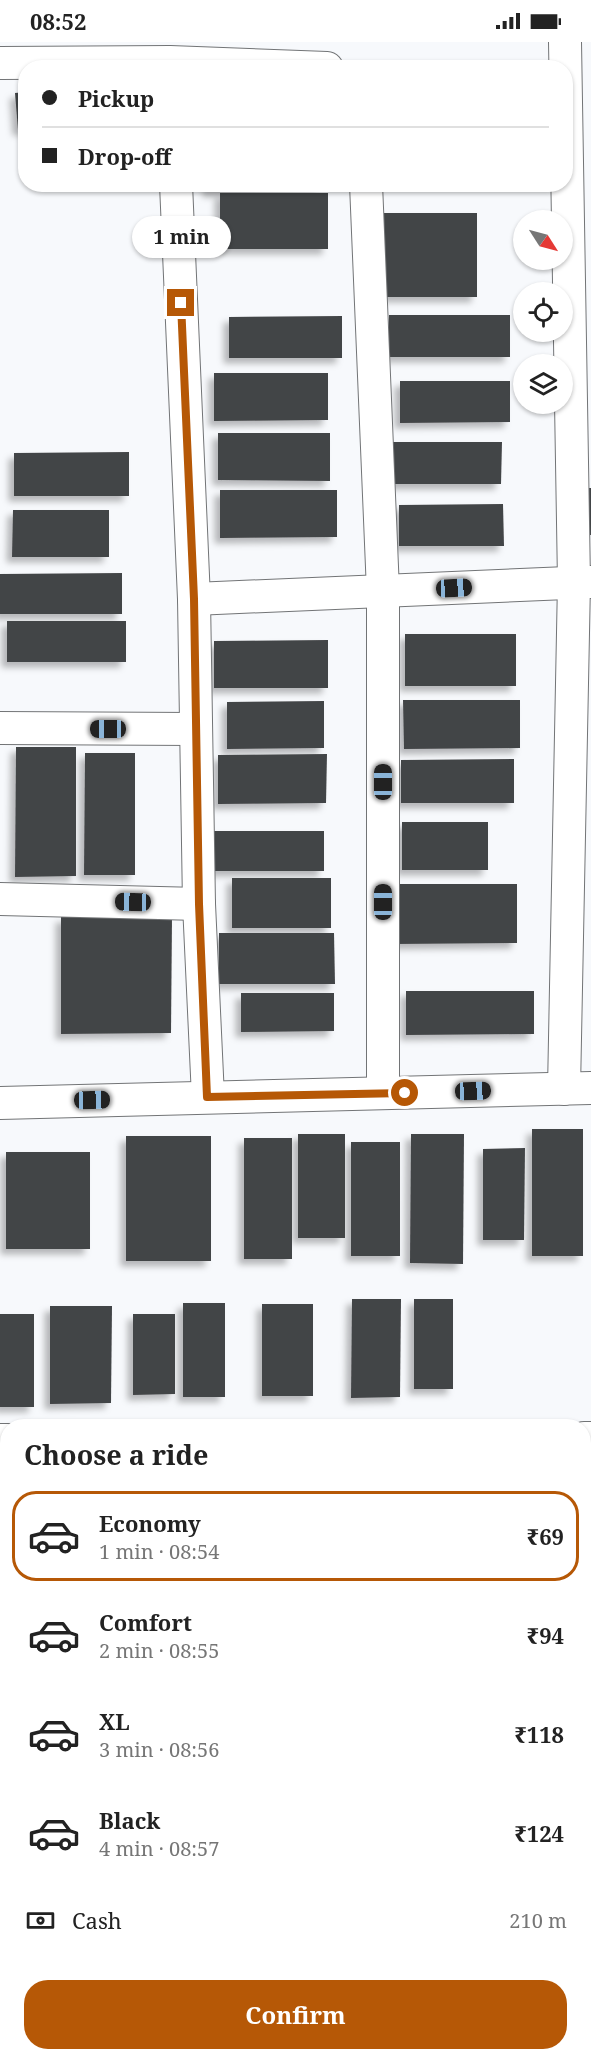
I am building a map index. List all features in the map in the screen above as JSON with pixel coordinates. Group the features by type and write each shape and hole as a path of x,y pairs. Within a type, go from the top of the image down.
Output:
{"street":[{"path":"565,42 570,60"},
{"path":"0,63 18,63"},
{"path":"0,1103 578,1089 582,582 574,76"},
{"path":"176,192 194,599 199,904 207,1097"},
{"path":"366,192 383,591 383,1094"},
{"path":"194,599 582,582"},
{"path":"0,728 195,729"},
{"path":"0,899 199,904"}],"building":[{"path":"15,93 18,93 18,130"},
{"path":"220,193 328,193 328,249 220,249"},
{"path":"378,213 477,213 477,297 377,297"},
{"path":"389,315 510,315 510,357 389,357"},
{"path":"342,316 342,358 229,358 229,317"},
{"path":"214,373 328,373 328,420 214,421"},
{"path":"400,381 510,381 510,422 400,423"},
{"path":"218,433 330,433 330,481 218,480"},
{"path":"392,442 502,442 501,484 392,484"},
{"path":"129,452 129,496 14,496 14,453"},
{"path":"581,488 591,488 591,535 580,535"},
{"path":"220,490 337,490 337,537 220,538"},
{"path":"503,504 504,546 399,546 399,505"},
{"path":"13,510 109,510 109,557 12,557"},
{"path":"122,573 122,614 0,614 0,574"},
{"path":"7,621 126,621 126,662 7,662"},
{"path":"405,634 516,634 516,686 405,686"},
{"path":"328,640 328,688 214,688 214,641"},
{"path":"403,700 520,700 520,748 404,749"},
{"path":"324,701 324,748 227,749 227,702"},
{"path":"16,747 76,747 76,876 15,877"},
{"path":"85,753 135,753 135,875 84,875"},
{"path":"327,754 326,803 218,804 218,755"},
{"path":"514,759 514,803 401,803 401,760"},
{"path":"402,822 488,822 488,870 402,870"},
{"path":"212,831 324,831 324,871 212,871"},
{"path":"232,878 331,878 331,928 232,928"},
{"path":"394,884 517,884 517,943 394,944"},
{"path":"61,917 172,917 171,1033 61,1034"},
{"path":"219,933 334,933 335,984 219,984"},
{"path":"406,991 534,991 534,1034 406,1035"},
{"path":"241,993 334,993 334,1031 241,1032"},
{"path":"532,1129 583,1129 583,1256 532,1256"},
{"path":"298,1134 345,1134 345,1238 298,1238"},
{"path":"411,1134 464,1134 463,1264 410,1263"},
{"path":"126,1136 211,1136 211,1261 126,1261"},
{"path":"244,1138 292,1138 292,1259 244,1259"},
{"path":"351,1142 400,1142 400,1256 351,1256"},
{"path":"525,1148 524,1240 483,1240 483,1149"},
{"path":"6,1152 90,1152 90,1249 6,1249"},
{"path":"352,1299 401,1299 400,1397 351,1398"},
{"path":"414,1299 453,1299 453,1389 414,1389"},
{"path":"183,1303 225,1303 225,1397 183,1397"},
{"path":"262,1304 313,1304 313,1396 262,1396"},
{"path":"50,1306 112,1306 111,1403 50,1404"},
{"path":"0,1314 34,1314 34,1407 0,1407"},
{"path":"133,1314 175,1314 175,1394 133,1395"}],"route":[{"path":"181,303 194,599 199,904 207,1097 405,1093"}]}
